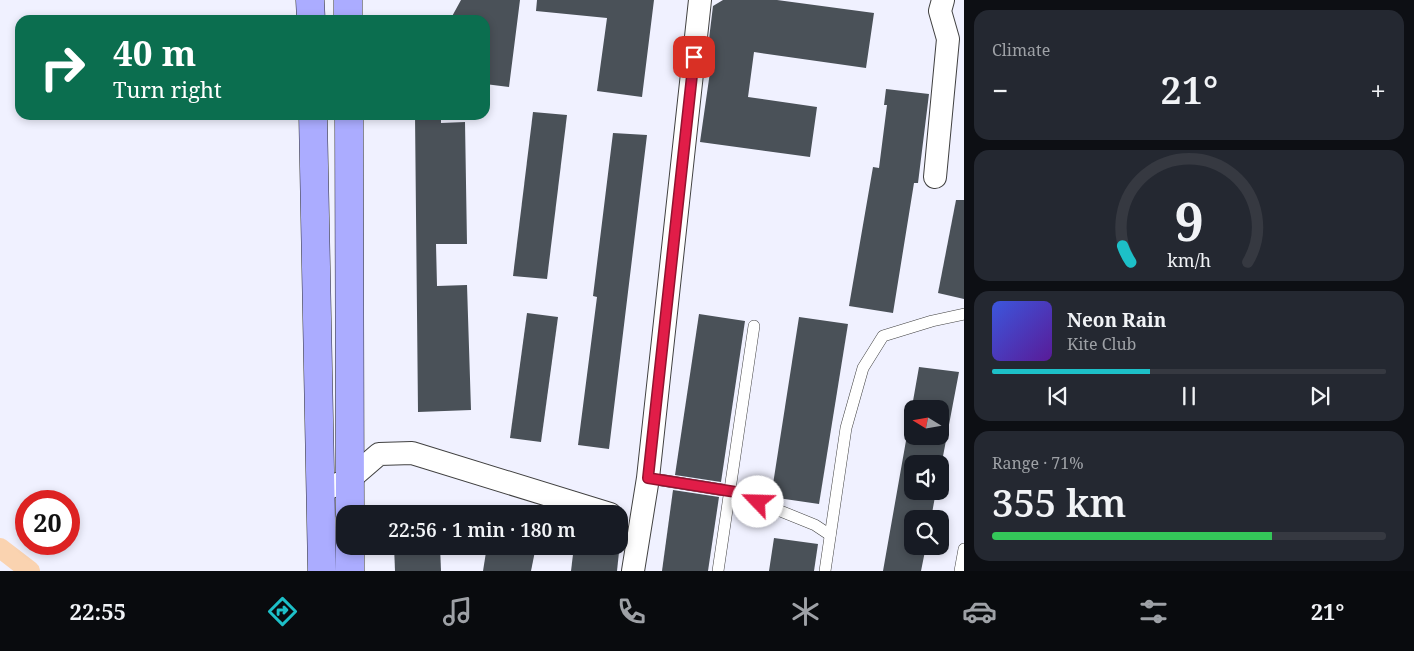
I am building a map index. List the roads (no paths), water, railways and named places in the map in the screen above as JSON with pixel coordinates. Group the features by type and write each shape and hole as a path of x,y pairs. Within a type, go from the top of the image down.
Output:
{"main road":[{"path":"310,0 310,15"},
{"path":"348,0 348,15"},
{"path":"313,120 322,571"},
{"path":"349,120 350,505"},
{"path":"350,555 350,571"}],"street":[{"path":"633,571 630,520 648,478 700,0"},
{"path":"935,177 948,39 940,11 943,0"},
{"path":"321,491 350,479 379,454 412,453 581,505"}],"lane":[{"path":"825,571 846,428 863,368 883,336 932,321 964,314"},
{"path":"718,571 754,326"},
{"path":"648,478 742,493 758,502 815,524 830,535"},
{"path":"960,571 964,549"}],"waterway":[{"path":"0,548 30,571"}]}
